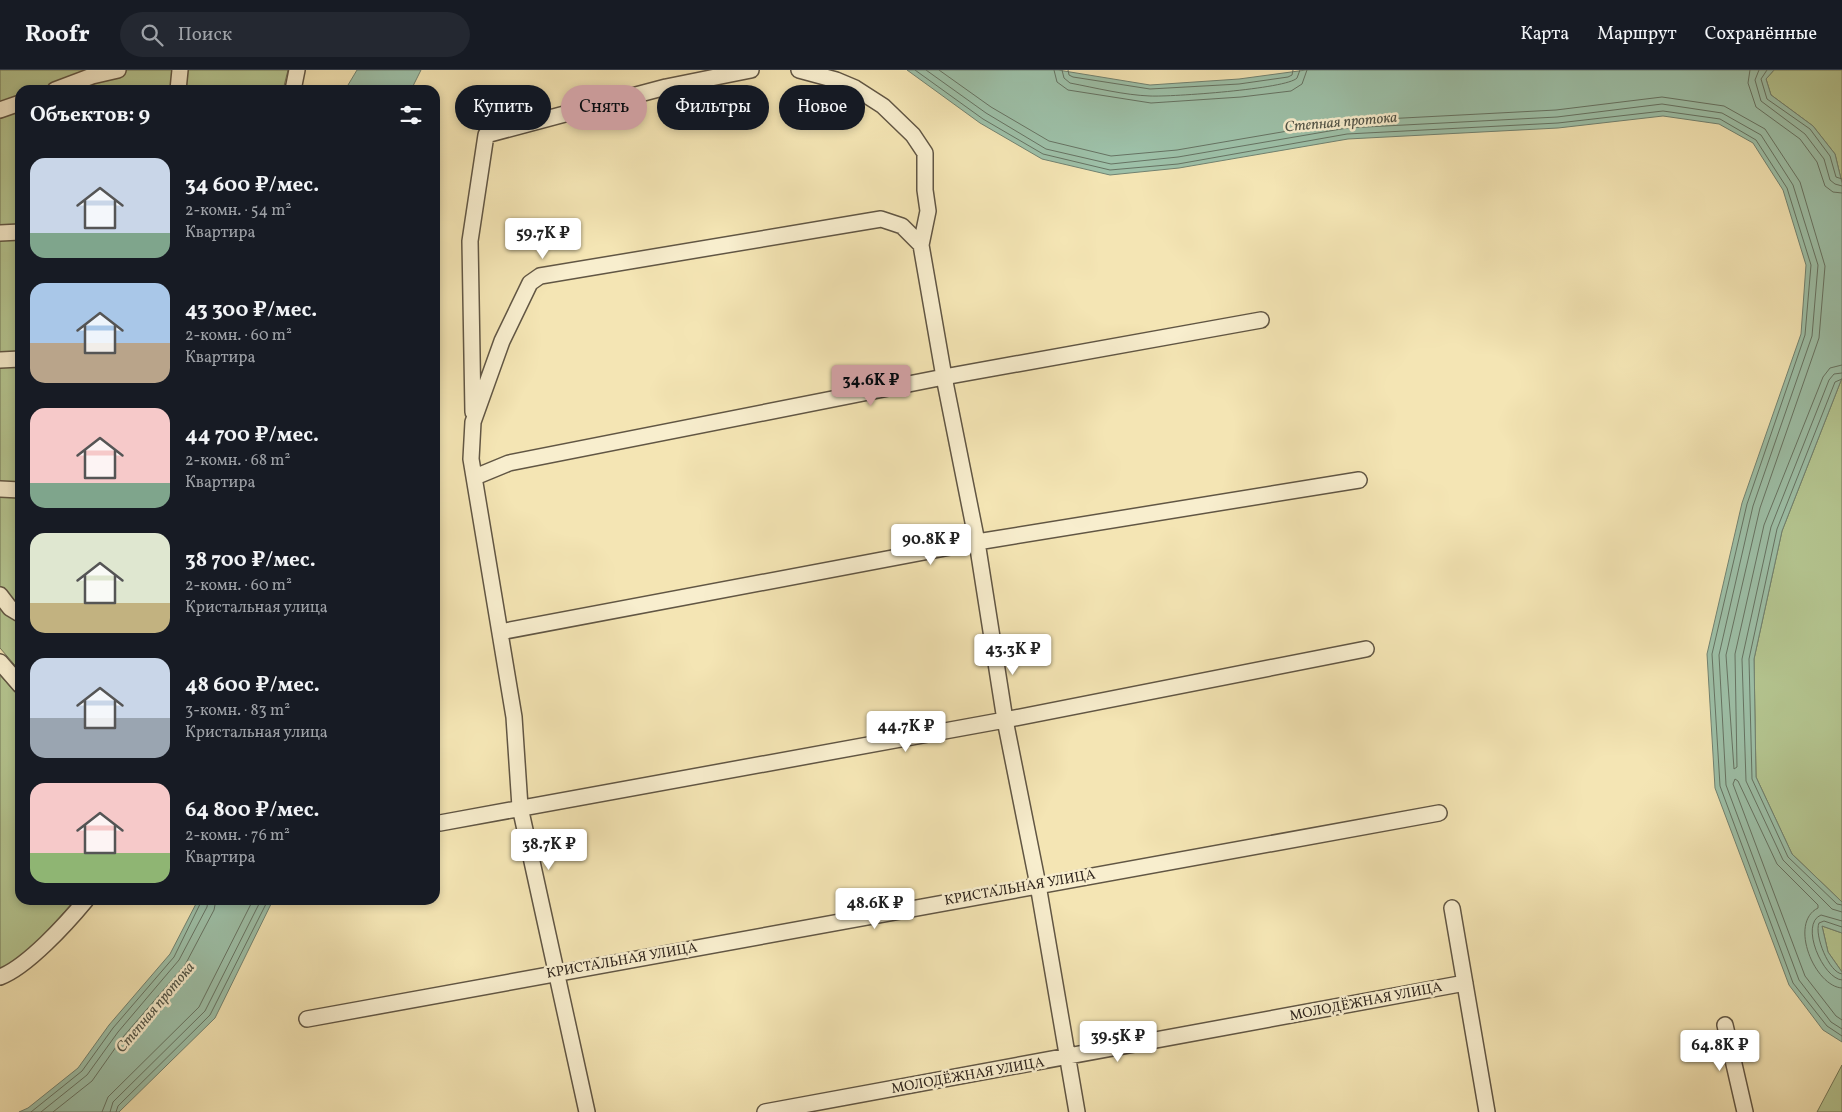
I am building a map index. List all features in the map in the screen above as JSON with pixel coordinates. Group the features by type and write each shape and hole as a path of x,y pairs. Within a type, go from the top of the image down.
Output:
{"street":[{"path":"68,85 92,76 118,70"},
{"path":"178,85 180,70"},
{"path":"294,85 297,70"},
{"path":"586,1112 520,807 514,717 475,477 471,440 473,422 470,241 486,135 666,87 751,70"},
{"path":"800,70 820,74 854,88 883,106 921,145 925,153 925,190 928,211 921,245 944,377 977,542 1005,720 1038,885 1077,1112"},
{"path":"0,110 15,105"},
{"path":"473,422 502,341 519,301 530,283 540,276 881,219 902,226 921,245"},
{"path":"0,233 15,232"},
{"path":"475,477 509,464 944,377 1261,320"},
{"path":"0,360 15,359"},
{"path":"500,632 977,542 1359,480"},
{"path":"0,489 15,490"},
{"path":"0,595 10,608 15,611"},
{"path":"440,823 1005,720 1366,650"},
{"path":"0,662 15,679"},
{"name":"КРИСТАЛЬНАЯ УЛИЦА","path":"307,1018 1439,813"},
{"path":"0,977 8,974 31,957 81,905"},
{"path":"1452,908 1487,1112"},
{"name":"МОЛОДЁЖНАЯ УЛИЦА","path":"766,1112 1067,1058 1465,983"},
{"path":"1725,1025 1745,1112"}],"shaded area":[{"path":"0,70 288,70 284,85 15,85 15,665 0,648"},
{"path":"1774,70 1842,70 1842,183 1835,154 1813,126 1771,95 1766,79"},
{"path":"1842,378 1842,902 1792,854 1756,777 1754,659 1782,531"},
{"path":"0,675 15,692 15,905 70,905 28,952 0,973"},
{"path":"1822,926 1842,933 1842,972 1828,952"},
{"path":"1842,1065 1842,1112 1817,1112"}],"water":[{"path":"357,70 421,70 414,85 348,85"},
{"name":"Степная протока","path":"907,70 1058,70 1150,85 1239,79 1306,70 1774,70 1766,79 1771,95 1813,126 1835,154 1842,183 1842,378 1782,531 1754,659 1756,777 1792,854 1842,902 1842,933 1822,926 1828,952 1842,972 1842,1042 1823,1030 1789,985 1715,788 1707,654 1742,503 1801,334 1806,265 1783,190 1753,143 1719,124 1663,116 1558,128 1348,139 1179,168 1110,175 1042,159 980,123"},
{"name":"Степная протока","path":"195,905 271,905 215,1018 119,1112 19,1112 28,1108 78,1068 109,1025 170,954"}]}
